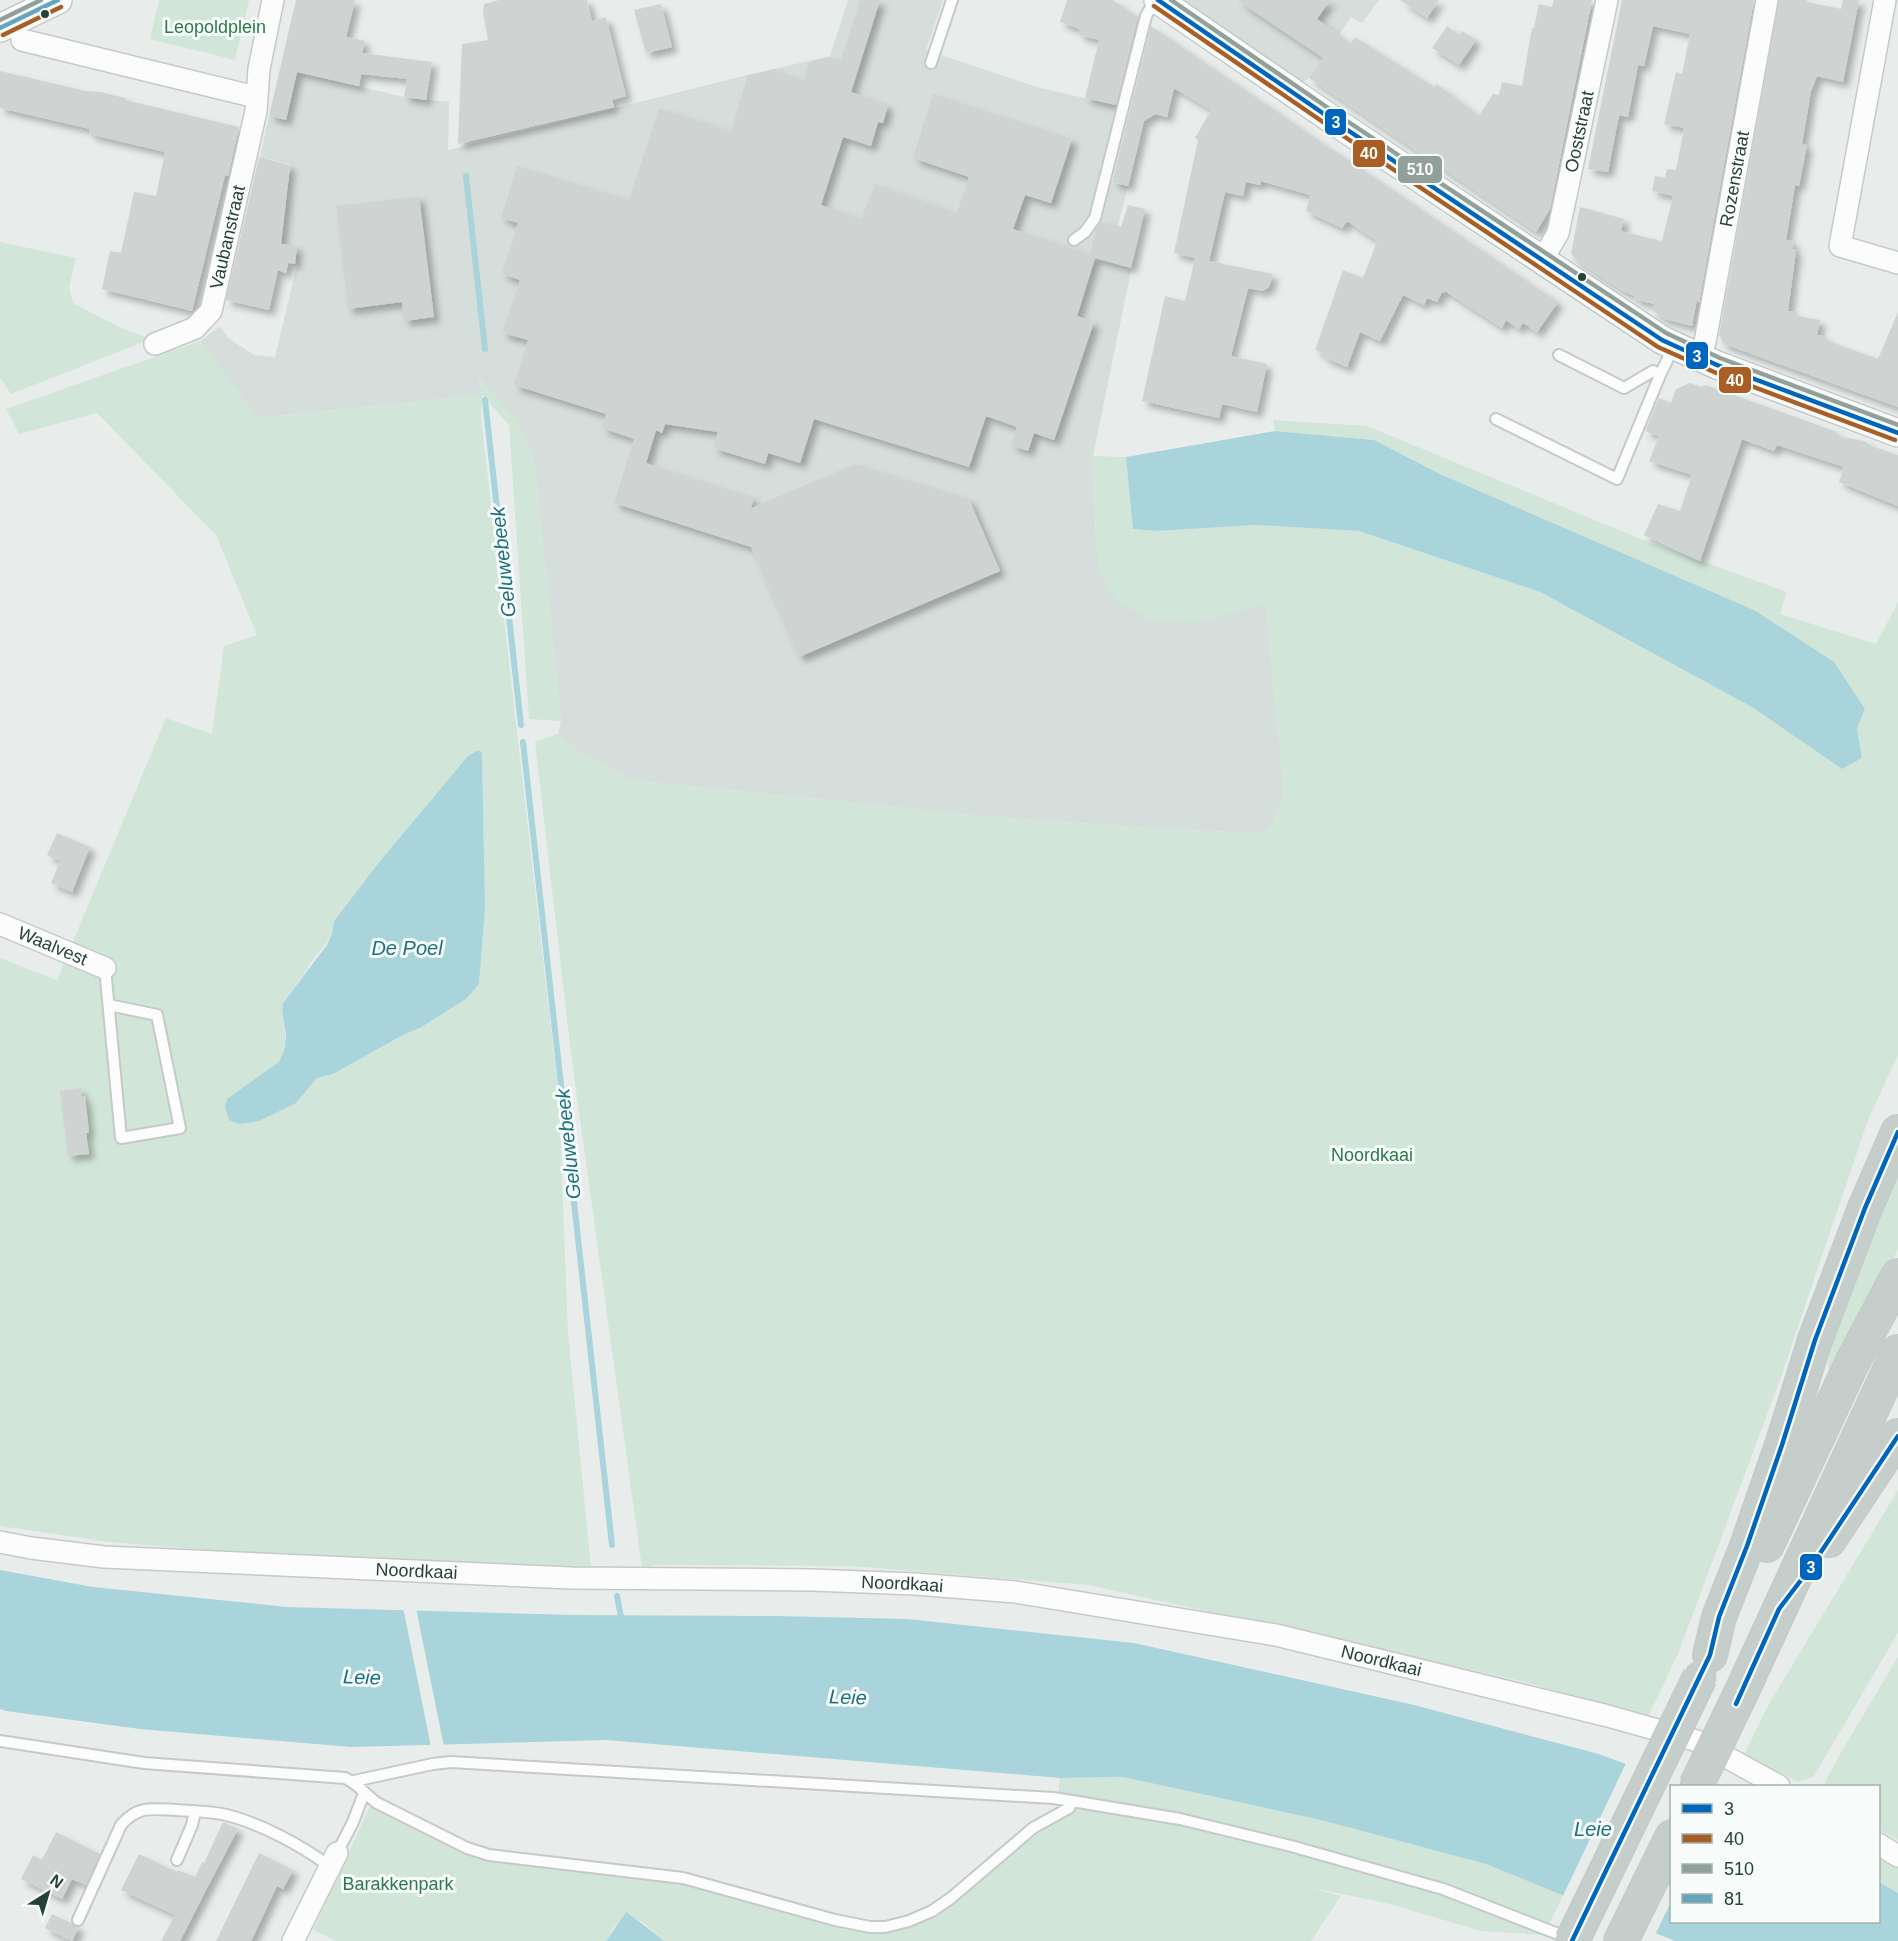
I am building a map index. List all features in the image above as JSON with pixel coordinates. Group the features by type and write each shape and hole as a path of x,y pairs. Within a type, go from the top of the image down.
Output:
{"highway":[{"path":"1705,1666 1719,1617 1747,1546 1815,1340 1865,1208 1898,1132"},
{"path":"1575,1941 1705,1666 1732,1619 1852,1363 1898,1276"},
{"path":"1696,1785 1898,1352"},
{"path":"1779,1609 1811,1567 1898,1436"},
{"path":"1621,1941 1670,1839"}],"street":[{"path":"11,34 58,0"},
{"path":"11,34 256,97 259,69 273,0"},
{"path":"1157,0 1662,340 1699,357 1898,433"},
{"name":"Ooststraat","path":"1542,260 1558,233 1607,0"},
{"name":"Rozenstraat","path":"1699,357 1705,342 1767,0"},
{"path":"1885,0 1840,246 1898,262"},
{"name":"Vaubanstraat","path":"155,344 195,328 211,311 256,111 256,97"},
{"name":"Waalvest","path":"0,924 105,968"},
{"name":"Noordkaai","path":"0,1542 104,1557 559,1578 880,1582 1016,1592 1276,1635 1604,1714 1697,1741 1777,1785"},
{"path":"1880,1845 1898,1856"},
{"path":"293,1941 333,1859"}],"lane":[{"path":"931,63 952,0"},
{"path":"1074,240 1085,232 1095,218 1146,16 1157,0"},
{"path":"1496,419 1617,480 1674,346"},
{"path":"1559,355 1624,388 1653,370 1660,375"},
{"path":"105,968 121,1138 180,1128 157,1015 109,1005"},
{"path":"0,1741 144,1763 345,1778 354,1781 451,1762 1041,1797 1180,1819 1291,1846 1443,1889 1575,1941"},
{"path":"354,1781 377,1803 467,1848 489,1855 683,1878 835,1920 870,1927 885,1927 909,1921 932,1911 951,1898 1033,1828 1069,1808 1072,1801"},
{"path":"78,1920 121,1825 130,1815 145,1808 195,1811 239,1818 333,1859 353,1822 364,1793"},
{"path":"177,1860 192,1825 195,1811"}],"shaded area":[{"path":"848,0 943,0 926,50 1037,87 1127,108 1110,182 1128,186 1118,226 1139,232 1093,456 1096,542 1199,622 1266,603 1284,792 1274,822 1266,831 1255,833 1163,829 992,817 631,780 581,753 558,734 561,721 534,460 479,378 482,395 257,418 200,341 220,326 228,338 254,355 275,357 297,265 278,263 291,164 260,157 269,116 286,119 297,72 404,97 449,102 448,150 830,56"},
{"path":"1174,0 1379,0 1362,23 1351,17 1309,78 1298,87"}],"green space":[{"name":"Leopoldplein","path":"159,0 249,0 235,60 150,39"},
{"path":"0,242 76,258 69,288 73,303 120,327 151,339 11,394 0,378"},
{"path":"200,341 258,418 482,395 481,417 559,1098 568,1333 591,1567 233,1552 109,1542 0,1526 0,958 57,980 166,718 212,734 224,646 257,635 216,535 97,413 19,434 6,409","holes":["478,750 482,754 485,908 479,984 466,999 420,1028 333,1074 317,1078 296,1103 280,1109 227,1099 280,1061 286,1045 283,1005 328,940 334,921 380,861 468,756"]},
{"path":"479,377 516,419 534,460 561,721 529,719 509,425 482,395"},
{"name":"Noordkaai","path":"1273,420 1367,426 1641,539 1787,592 1780,614 1876,644 1898,602 1898,1055 1868,1120 1780,1380 1678,1654 1648,1717 1517,1680 1088,1585 850,1566 655,1565 642,1568 571,1054 535,742 558,734 581,753 631,780 992,817 1163,829 1255,833 1266,831 1274,822 1284,792 1266,603 1199,622 1153,621 1114,598 1099,568 1093,456 1126,457 1134,529 1157,531 1256,525 1359,531 1540,592 1752,707 1833,763 1862,758 1857,728 1754,610 1440,474 1374,440 1275,431"},
{"path":"1898,1167 1898,1249 1834,1382 1828,1366 1830,1349"},
{"path":"1898,1490 1898,1633 1814,1776 1799,1782 1744,1755 1769,1704"},
{"path":"1898,1657 1898,1840 1880,1831 1880,1785 1826,1785 1825,1782"},
{"name":"Barakkenpark","path":"1123,1777 1321,1820 1486,1864 1563,1895 1544,1935 1481,1931 1386,1903 1308,1887 1341,1896 1311,1941 666,1941 641,1921 615,1925 606,1941 336,1941 313,1930 370,1806 461,1852 486,1860 680,1882 842,1929 876,1932 910,1927 936,1915 1024,1844 1055,1823 1060,1778"},
{"path":"1880,1854 1898,1864 1898,1893 1880,1883"}],"water":[{"path":"1275,431 1374,440 1440,474 1754,610 1834,662 1865,709 1857,728 1862,758 1842,769 1752,707 1540,592 1359,531 1256,525 1157,531 1133,529 1126,457"},
{"name":"De Poel","path":"478,750 482,753 485,908 479,984 466,999 420,1028 333,1074 317,1078 296,1103 259,1121 239,1124 229,1120 225,1107 227,1099 279,1062 285,1049 286,1035 283,1003 327,945 334,921 380,861 468,756"},
{"name":"Leie","path":"0,1570 93,1587 287,1607 574,1615 908,1619 1134,1643 1414,1705 1599,1754 1626,1764 1670,1786 1670,1923 1880,1923 1880,1883 1898,1893 1898,1941 1675,1941 1486,1864 1321,1820 1123,1777 1060,1778 606,1740 351,1747 140,1729 0,1709"},
{"path":"626,1912 665,1941 606,1941"}],"pier":[{"path":"403,1607 416,1608 444,1747 431,1747"},
{"path":"1627,1761 1672,1785 1670,1785 1670,1904 1655,1935 1562,1898"}],"building":[{"path":"296,0 355,0 346,37 365,41 362,53 432,62 426,100 404,97 407,79 361,74 359,86 297,72 286,120 269,116"},
{"path":"499,0 587,0 592,21 606,17 626,96 612,100 614,107 458,144 462,44 488,40 483,12 484,4"},
{"path":"860,0 880,0 851,92 888,105 883,123 878,122 871,146 843,137 821,205 861,219 875,184 957,213 969,177 913,158 933,94 1072,139 1051,203 1025,195 1013,229 1090,254 1096,229 1101,222 1121,227 1128,205 1145,209 1131,268 1095,258 1077,316 1094,322 1054,440 1034,433 1028,451 1011,445 1017,427 986,416 969,467 814,419 800,463 768,453 765,464 713,448 718,432 665,424 662,433 656,430 646,463 754,498 751,508 855,464 969,499 1000,571 799,657 751,547 614,503 634,439 602,428 606,414 514,385 528,340 502,333 520,280 502,274 518,223 501,218 517,166 629,200 659,108 731,131 748,75 776,69 778,72 804,80 809,62 830,57 841,60"},
{"path":"1067,0 1113,0 1138,17 1116,105 1085,98 1099,40 1079,35 1080,29 1060,22"},
{"path":"1237,0 1330,0 1317,19 1351,43 1355,37 1434,87 1437,84 1479,116 1493,94 1499,95 1502,82 1522,86 1532,28 1534,28 1539,4 1552,7 1554,0 1592,0 1550,209 1536,232 1309,78 1323,58"},
{"path":"1400,0 1439,0 1427,18"},
{"path":"1622,0 1754,0 1699,303 1697,299 1692,326 1665,319 1653,311 1654,304 1634,299 1635,296 1621,290 1576,260 1571,253 1580,207 1624,219 1621,231 1662,241 1673,196 1652,191 1655,176 1665,178 1667,169 1676,170 1684,128 1664,124 1676,72 1682,74 1690,34 1653,26 1644,66 1638,65 1628,117 1619,115 1608,172 1588,169"},
{"path":"1779,0 1807,0 1807,2 1841,9 1843,0 1859,0 1843,82 1817,76 1811,91 1802,144 1807,145 1799,186 1795,185 1786,240 1794,241 1792,249 1796,250 1788,311 1794,312 1793,315 1820,320 1817,335 1827,337 1826,340 1878,359 1898,312 1898,407 1724,344 1719,335"},
{"path":"661,4 672,47 646,53 634,10"},
{"path":"1151,26 1558,302 1537,332 1523,323 1519,329 1506,320 1502,328 1445,291 1442,292 1437,302 1427,298 1424,305 1403,295 1380,341 1360,332 1347,367 1323,357 1324,354 1315,350 1343,270 1363,278 1377,241 1347,221 1342,228 1306,211 1310,195 1261,181 1260,185 1246,182 1243,196 1225,192 1209,261 1273,274 1269,287 1263,291 1248,288 1231,356 1267,364 1257,412 1222,404 1219,418 1142,401 1165,296 1185,301 1195,258 1174,253 1198,140 1195,138 1211,110 1174,88 1167,117 1155,114 1144,121 1128,186 1112,182"},
{"path":"1447,26 1459,35 1462,31 1476,40 1459,65 1432,48"},
{"path":"0,71 86,91 100,92 239,127 192,311 102,289 110,251 121,253 134,192 156,196 165,152 89,134 90,129 0,108"},
{"path":"259,157 290,165 281,244 297,246 295,264 288,263 286,273 278,270 269,310 226,300"},
{"path":"419,196 434,317 404,321 402,302 348,309 336,206"},
{"path":"1690,383 1701,387 1706,385 1837,432 1835,436 1865,441 1871,446 1898,455 1898,506 1839,482 1844,467 1777,445 1774,451 1742,439 1700,561 1644,535 1658,504 1680,511 1692,475 1649,461 1659,436 1645,431 1659,398 1671,403 1676,389"},
{"path":"57,833 90,847 72,892 51,883 60,861 47,855"},
{"path":"81,1088 82,1097 85,1096 89,1154 68,1156 60,1091"},
{"path":"223,1822 238,1829 180,1941 161,1941 175,1915 121,1890 139,1854 177,1872 178,1870 195,1877"},
{"path":"56,1832 100,1854 86,1885 72,1879 62,1899 21,1879 33,1855 42,1860"},
{"path":"259,1853 293,1870 283,1889 277,1886 251,1941 216,1941"},
{"path":"52,1914 79,1927 72,1941 45,1928"}],"waterway":[{"name":"Geluwebeek","path":"466,176 485,349"},
{"name":"Geluwebeek","path":"485,400 521,725"},
{"name":"Geluwebeek","path":"523,742 612,1545"},
{"name":"Geluwebeek","path":"617,1596 622,1622"}],"transit line":[{"name":"510","path":"0,20 41,0"},
{"name":"81","path":"0,28 58,0"},
{"name":"3","path":"1158,0 1343,127 1662,340 1717,365 1898,433"},
{"name":"510","path":"1171,0 1347,121 1666,333 1720,358 1898,425"},
{"name":"40","path":"1154,6 1658,347 1714,372 1895,440"},
{"name":"40","path":"3,35 61,7"},
{"name":"3","path":"1572,1941 1710,1655 1719,1617 1747,1546 1815,1340 1865,1208 1898,1132"},
{"name":"3","path":"1736,1704 1779,1609 1811,1567 1898,1436"}]}
